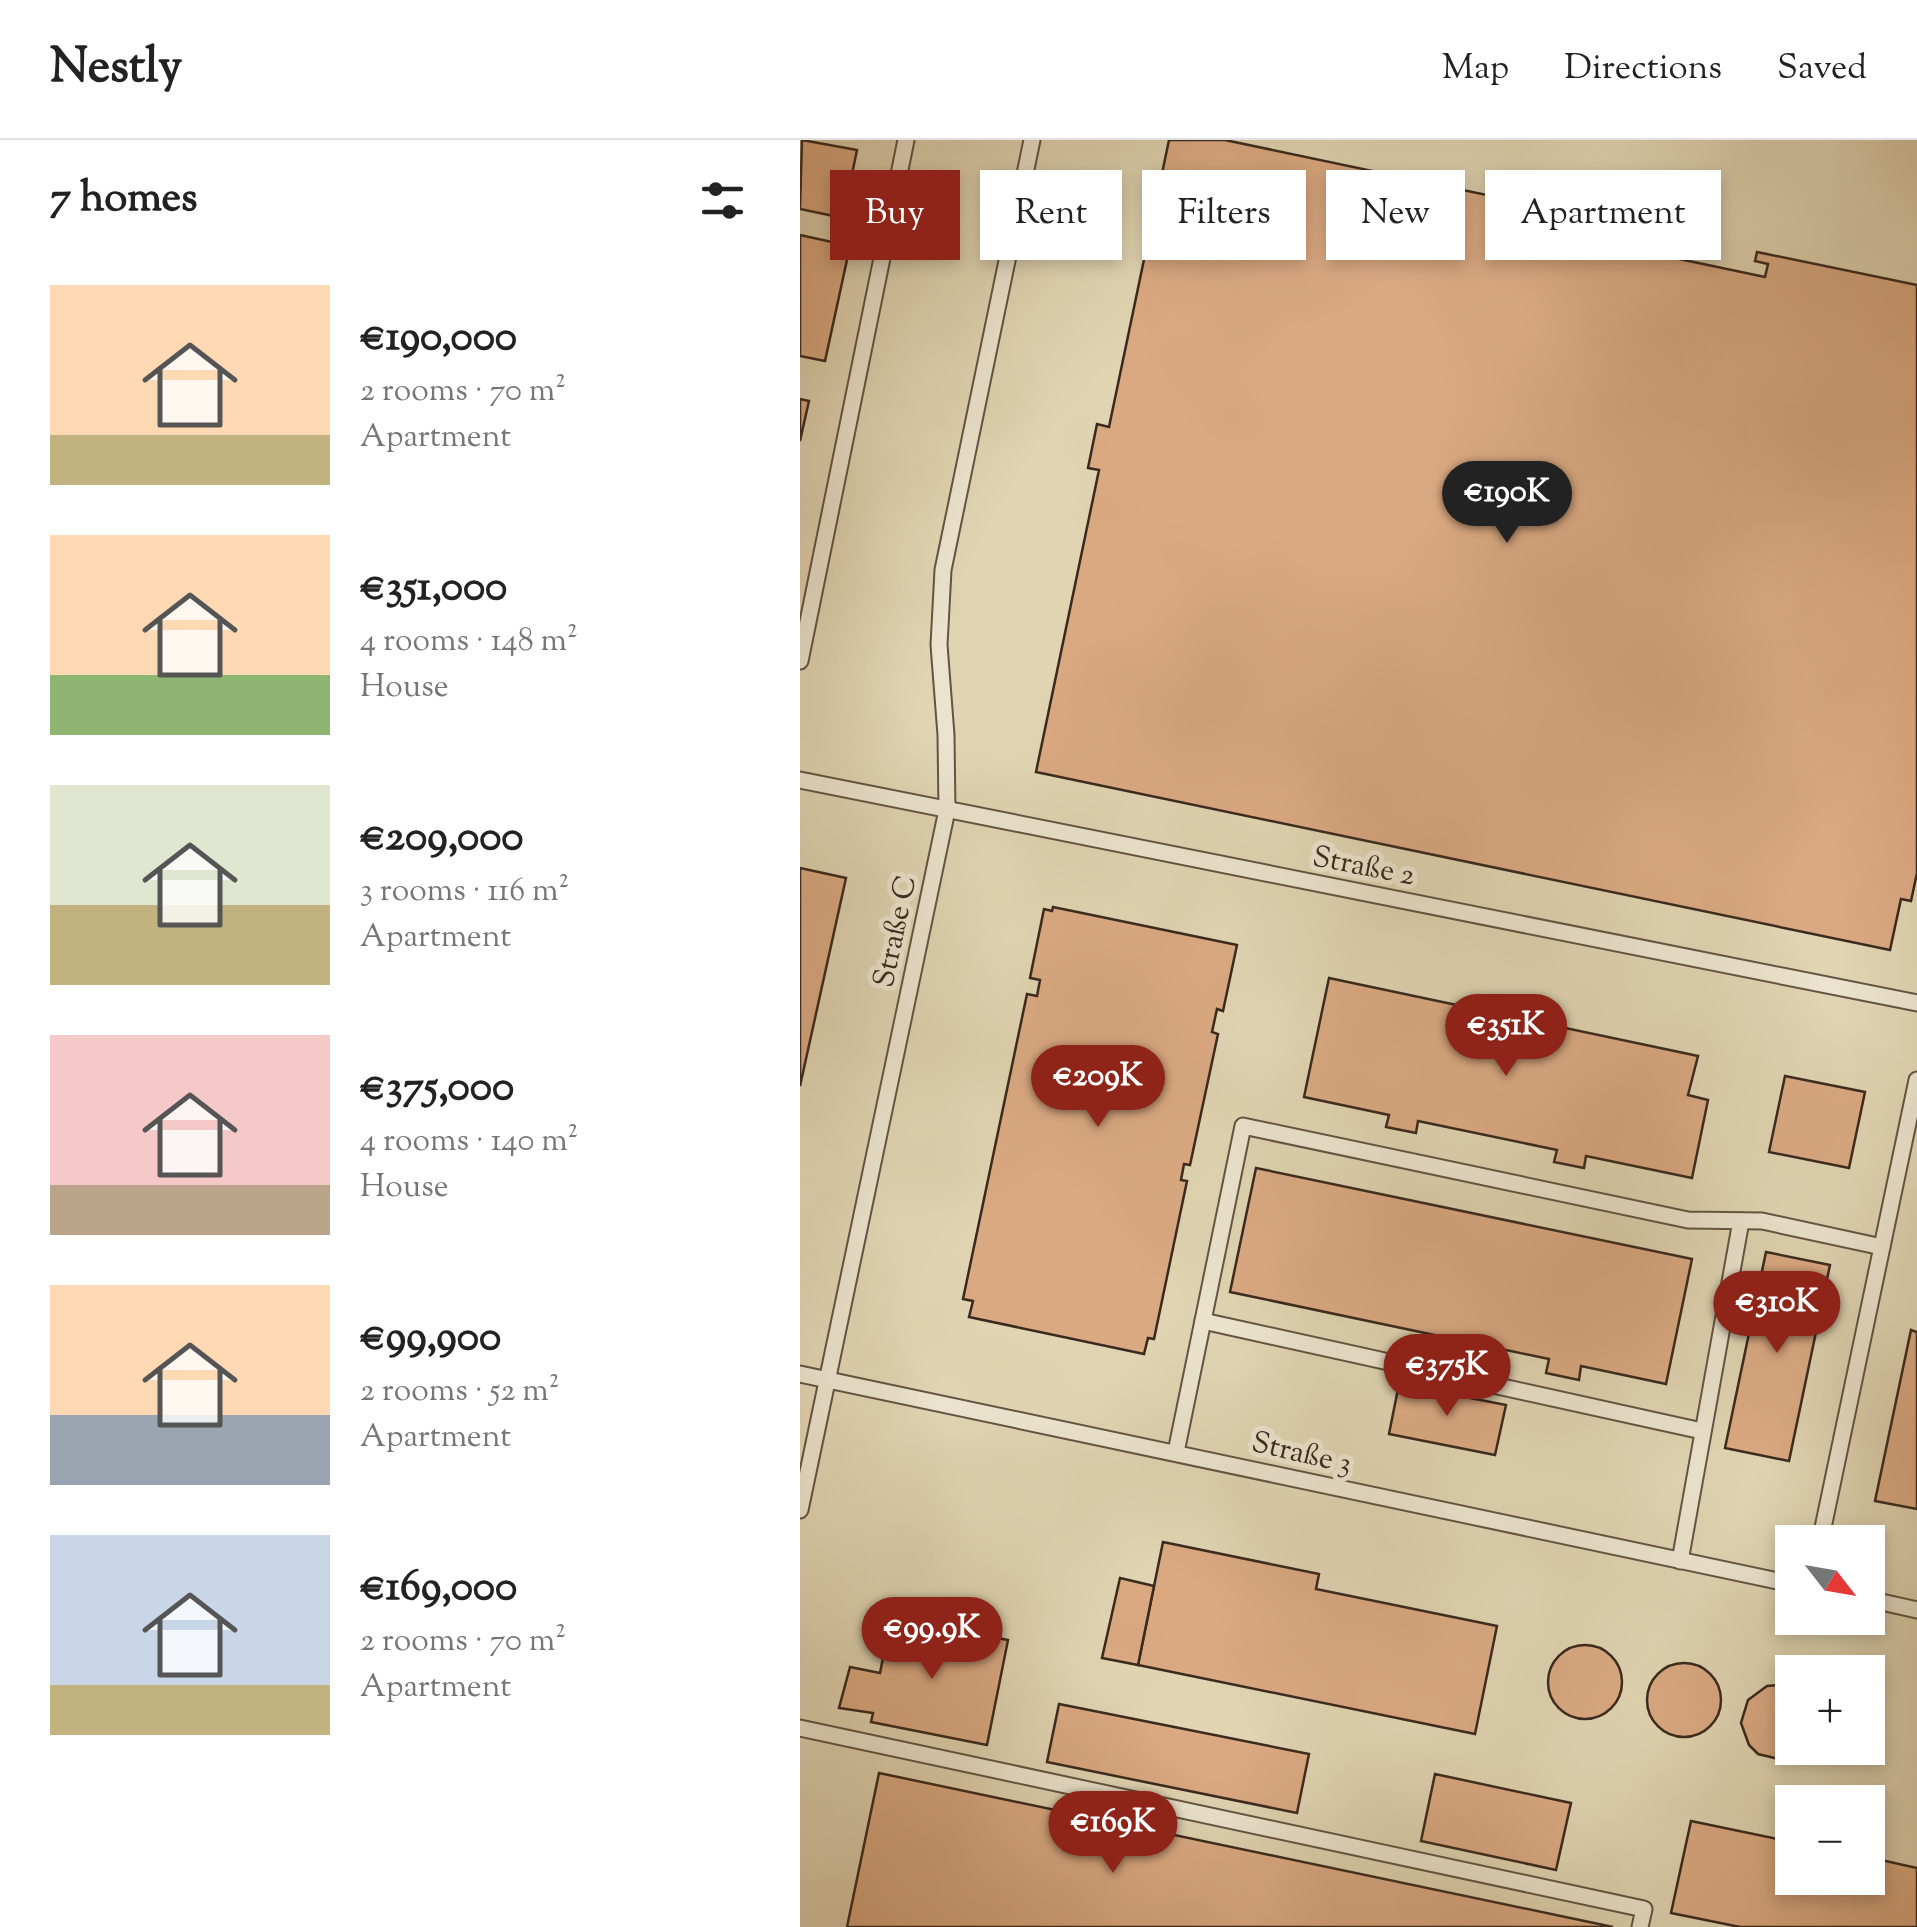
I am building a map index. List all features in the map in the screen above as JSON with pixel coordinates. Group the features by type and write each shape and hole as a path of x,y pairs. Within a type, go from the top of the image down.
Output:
{"lane":[{"path":"800,660 906,140"},
{"name":"Straße C","path":"800,1510 948,810 939,645 942,570 1032,140"},
{"name":"Straße 2","path":"800,780 1917,1003"},
{"path":"1824,1525 1917,1080"},
{"path":"1176,1452 1243,1126 1688,1220 1762,1221 1882,1248"},
{"path":"1680,1560 1742,1221"},
{"path":"1203,1321 1702,1430"},
{"name":"Straße 3","path":"800,1374 1775,1580"},
{"path":"1885,1603 1917,1610"},
{"path":"800,1728 1644,1909 1640,1927"}],"building":[{"path":"802,140 857,150 853,170 830,170 830,215 800,209"},
{"path":"1169,140 1225,140 1368,170 1326,170 1326,260 1465,260 1465,190 1485,195 1485,260 1684,260 1765,277 1768,264 1755,261 1757,252 1917,285 1917,873 1911,901 1901,899 1890,950 1036,772 1099,470 1088,468 1097,424 1109,427 1144,260 1306,260 1306,170 1163,170"},
{"path":"800,235 830,242 830,260 847,260 825,361 800,356"},
{"path":"800,399 809,401 800,441"},
{"path":"800,868 846,878 800,1086"},
{"path":"1053,907 1237,945 1223,1011 1217,1009 1212,1032 1218,1034 1190,1165 1184,1164 1181,1180 1187,1181 1154,1339 1148,1338 1144,1354 969,1317 973,1301 963,1299 1027,994 1037,996 1040,980 1030,978 1044,909 1052,911"},
{"path":"1329,978 1698,1056 1688,1095 1708,1100 1692,1178 1586,1156 1584,1168 1554,1162 1557,1150 1418,1121 1416,1133 1386,1127 1389,1115 1304,1097"},
{"path":"1785,1076 1865,1092 1849,1168 1769,1152"},
{"path":"1256,1168 1692,1259 1666,1384 1581,1366 1579,1380 1546,1373 1549,1359 1230,1292"},
{"path":"1766,1252 1830,1265 1789,1461 1725,1448"},
{"path":"1911,1330 1917,1332 1917,1509 1875,1501"},
{"path":"1399,1384 1506,1405 1495,1455 1389,1434"},
{"path":"1163,1542 1319,1574 1316,1589 1497,1626 1475,1734 1138,1665"},
{"path":"1120,1578 1154,1586 1138,1665 1102,1658"},
{"path":"891,1617 1008,1640 987,1745 871,1722 873,1713 839,1708 850,1667 880,1673"},
{"path":"1585,1645 1599,1647 1611,1656 1620,1668 1620,1696 1611,1708 1599,1717 1585,1719 1571,1717 1559,1708 1550,1696 1548,1682 1550,1668 1559,1656 1571,1647"},
{"path":"1684,1663 1698,1665 1710,1674 1719,1686 1719,1714 1710,1726 1698,1735 1684,1737 1670,1735 1658,1726 1649,1714 1647,1700 1649,1686 1658,1674 1670,1665"},
{"path":"1775,1685 1775,1758 1758,1754 1749,1745 1741,1723 1748,1700 1767,1686"},
{"path":"1059,1704 1309,1754 1297,1813 1047,1762"},
{"path":"879,1773 1613,1927 847,1927"},
{"path":"1435,1774 1571,1803 1556,1870 1421,1841"},
{"path":"1691,1821 1775,1838 1775,1895 1885,1895 1885,1861 1917,1868 1917,1927 1740,1927 1671,1913"}]}
